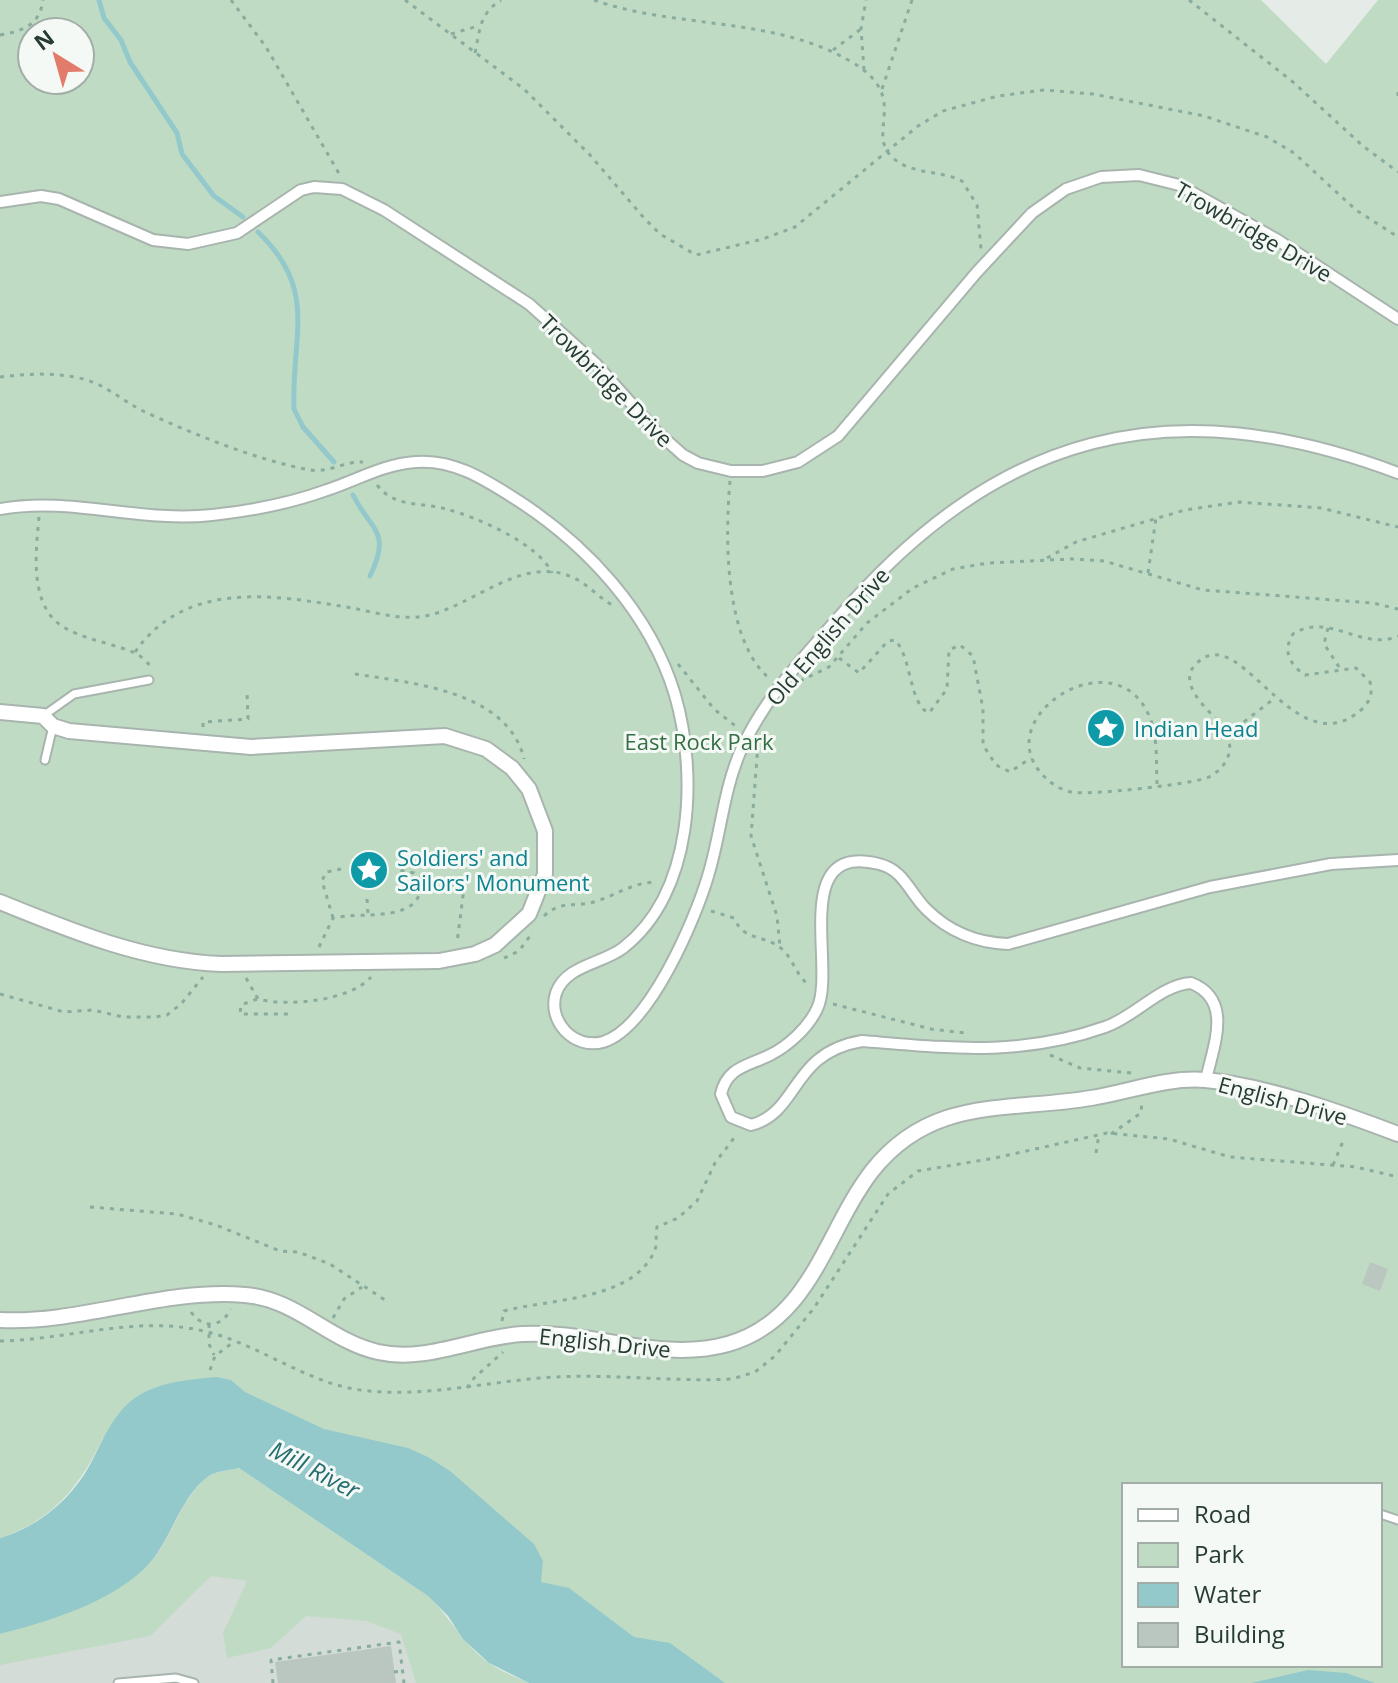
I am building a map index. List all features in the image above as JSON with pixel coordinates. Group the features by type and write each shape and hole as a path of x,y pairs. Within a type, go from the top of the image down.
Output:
{"street":[{"name":"Trowbridge Drive","path":"0,202 41,196 59,199 153,240 188,244 237,233 301,190 314,187 342,189 384,210 529,304 596,364 655,430 683,455 698,463 731,471 763,471 798,462 838,436 977,272 1032,213 1066,189 1101,177 1139,175 1179,185 1207,199 1398,319"},
{"name":"Old English Drive","path":"0,509 40,506 149,517 214,515 315,494 401,464 438,462 490,482 558,527 634,612 655,646 675,695 686,750 687,806 675,862 649,919 625,947 573,972 556,994 556,1017 572,1037 591,1043 612,1037 634,1018 660,981 704,889 725,796 749,734 783,682 848,606 907,547 985,490 1064,450 1137,432 1207,429 1286,440 1398,473"},
{"path":"0,712 123,737 251,747 445,736 486,749 521,777 541,818 546,858 535,903 514,932 486,950 461,958 207,963 163,957 103,941 0,902"},
{"path":"1206,1080 1217,1030 1217,1008 1202,988 1180,984 1119,1022 1037,1045 972,1051 862,1041 846,1044 814,1060 771,1116 761,1122 743,1124 731,1117 722,1102 726,1080 739,1067 766,1057 807,1025 821,1000 821,898 829,879 856,863 877,863 899,873 925,908 950,927 975,940 1008,944 1210,887 1331,864 1398,860"},
{"name":"English Drive","path":"0,1320 35,1320 188,1296 232,1294 276,1300 365,1348 395,1355 424,1353 495,1337 524,1334 571,1335 670,1350 728,1344 756,1332 786,1310 811,1279 870,1173 900,1144 929,1126 985,1107 1077,1100 1161,1083 1206,1080 1334,1112 1398,1134"}],"lane":[{"path":"45,760 48,721 74,694 149,680"},
{"path":"118,1683 176,1678 194,1683"}],"path":[{"path":"0,35 25,29 35,22 43,0"},
{"path":"231,0 266,47 332,158 342,189"},
{"path":"405,0 534,99 652,226 696,255 763,239 795,227 928,119 965,105 1020,92 1093,94 1204,116 1267,137 1294,153 1356,210 1398,237"},
{"path":"475,53 478,26 492,6 501,0"},
{"path":"594,0 640,12 732,25 831,51 864,70 882,89 887,110 884,140 888,153 903,165 962,181 977,205 981,222 981,248 972,265 977,272"},
{"path":"864,70 861,29 866,0"},
{"path":"882,89 912,0"},
{"path":"1189,0 1293,82 1363,146 1398,172"},
{"path":"450,34 478,26"},
{"path":"831,51 861,29"},
{"path":"0,377 34,373 81,378 111,389 130,404 196,435 309,469 335,469 362,461 386,496 395,501 447,509 518,540 545,560 552,573"},
{"path":"731,471 727,527 740,629 754,664 783,682 803,680 829,667 879,612 928,579 968,566 1044,560 1104,561 1203,590 1373,603 1398,609"},
{"path":"1044,560 1076,542 1209,505 1269,503 1337,511 1398,527"},
{"path":"40,506 35,562 44,599 53,617 63,627 135,652 147,663"},
{"path":"1148,573 1156,518"},
{"path":"135,652 156,626 195,603 292,599 416,617 443,611 506,580 552,573 578,580 601,599 634,612"},
{"path":"1157,784 1150,718 1133,694 1110,682 1083,684 1048,705 1030,735 1031,758 1042,775 1069,792 1196,782 1219,771 1229,757 1228,734 1190,685 1194,666 1208,658 1234,660 1253,673 1288,710 1313,721 1326,722 1352,716 1367,703 1372,689 1362,671 1341,670 1305,675 1289,658 1287,649 1293,634 1308,627 1329,627 1382,640 1398,636"},
{"path":"1329,627 1324,644 1341,670"},
{"path":"838,657 859,673 888,641 895,640 903,651 921,707 929,713 947,689 949,650 960,645 967,647 973,656 986,752 996,765 1010,772 1031,758"},
{"path":"676,662 725,720 749,734 759,746 753,785 751,836 777,916 780,947 797,974 812,987"},
{"path":"355,674 445,692 495,715 523,752 521,777"},
{"path":"203,724 248,719 247,692"},
{"path":"1228,734 1275,698"},
{"path":"317,963 320,943 333,918 322,881 326,872 341,869"},
{"path":"333,918 407,910 417,900 421,888 418,875 398,870"},
{"path":"541,920 558,906 593,902 638,883 658,882"},
{"path":"421,888 451,885 464,888 456,927"},
{"path":"367,899 368,914"},
{"path":"705,909 734,918 743,934 780,947"},
{"path":"497,959 519,951 531,935"},
{"path":"0,994 64,1012 93,1010 123,1017 162,1017 191,995 207,963"},
{"path":"244,963 247,984 258,999"},
{"path":"293,1014 240,1014 241,1005 258,999 276,1002 328,999 361,988 380,971"},
{"path":"821,1000 931,1029 975,1034"},
{"path":"162,1017 164,1022"},
{"path":"1049,1055 1080,1068 1137,1076"},
{"path":"1111,1134 1141,1113 1141,1099"},
{"path":"502,1326 504,1311 593,1294 641,1269 654,1252 657,1227 678,1218 697,1201 715,1163 743,1124"},
{"path":"1096,1153 1099,1134"},
{"path":"0,1341 47,1339 121,1327 167,1326 208,1332 235,1341 310,1375 351,1389 410,1394 557,1377 685,1380 744,1377 775,1356 814,1308 881,1204 910,1175 948,1163 995,1158 1099,1134 1111,1134 1169,1139 1230,1157 1333,1165 1398,1177"},
{"path":"1333,1165 1344,1139"},
{"path":"90,1207 177,1214 216,1225 280,1251 298,1252 330,1264 388,1302"},
{"path":"328,1329 344,1299 364,1286"},
{"path":"188,1296 194,1317 209,1324 227,1317 232,1294"},
{"path":"209,1324 208,1332 215,1356"},
{"path":"210,1370 215,1356 235,1341"},
{"path":"467,1388 502,1354 505,1343"},
{"path":"273,1683 271,1660 399,1642 404,1683"},
{"path":"394,1672 402,1671"}],"shaded area":[{"path":"155,1484 510,1683 0,1683 0,1638"}],"green space":[{"name":"East Rock Park","path":"0,0 1261,0 1326,64 1378,0 1398,0 1398,1683 690,1683 374,1479 103,1438 74,1486 35,1522 0,1538"},
{"path":"239,1468 428,1596 480,1656 498,1669 529,1683 416,1683 401,1634 366,1621 306,1616 271,1648 227,1658 223,1633 247,1581 211,1576 150,1636 0,1665 0,1634 74,1610 125,1583 152,1561 198,1486 212,1474"}],"water":[{"name":"Mill River","path":"216,1377 231,1380 245,1392 324,1429 408,1448 428,1457 450,1471 534,1544 543,1561 541,1582 569,1588 634,1637 670,1643 725,1683 529,1683 489,1663 463,1639 448,1616 428,1596 239,1468 212,1474 199,1485 182,1507 155,1557 131,1580 77,1610 0,1634 0,1538 42,1518 65,1498 84,1474 117,1417 138,1396 166,1384"},
{"path":"1308,1670 1346,1673 1375,1683 1251,1683"}],"building":[{"path":"1370,1262 1388,1269 1380,1291 1362,1284"},
{"path":"391,1646 396,1683 278,1683 275,1662"}],"waterway":[{"path":"99,0 104,18 121,40 130,62 177,133 182,154 214,196 243,217"},
{"path":"258,232 277,253 289,274 295,294 298,314 294,409 303,427 334,462"},
{"path":"353,495 379,540 370,576"}],"place":[{"name":"Indian Head","path":"1106,728"},
{"name":"Soldiers' and Sailors' Monument","path":"369,870"}]}
